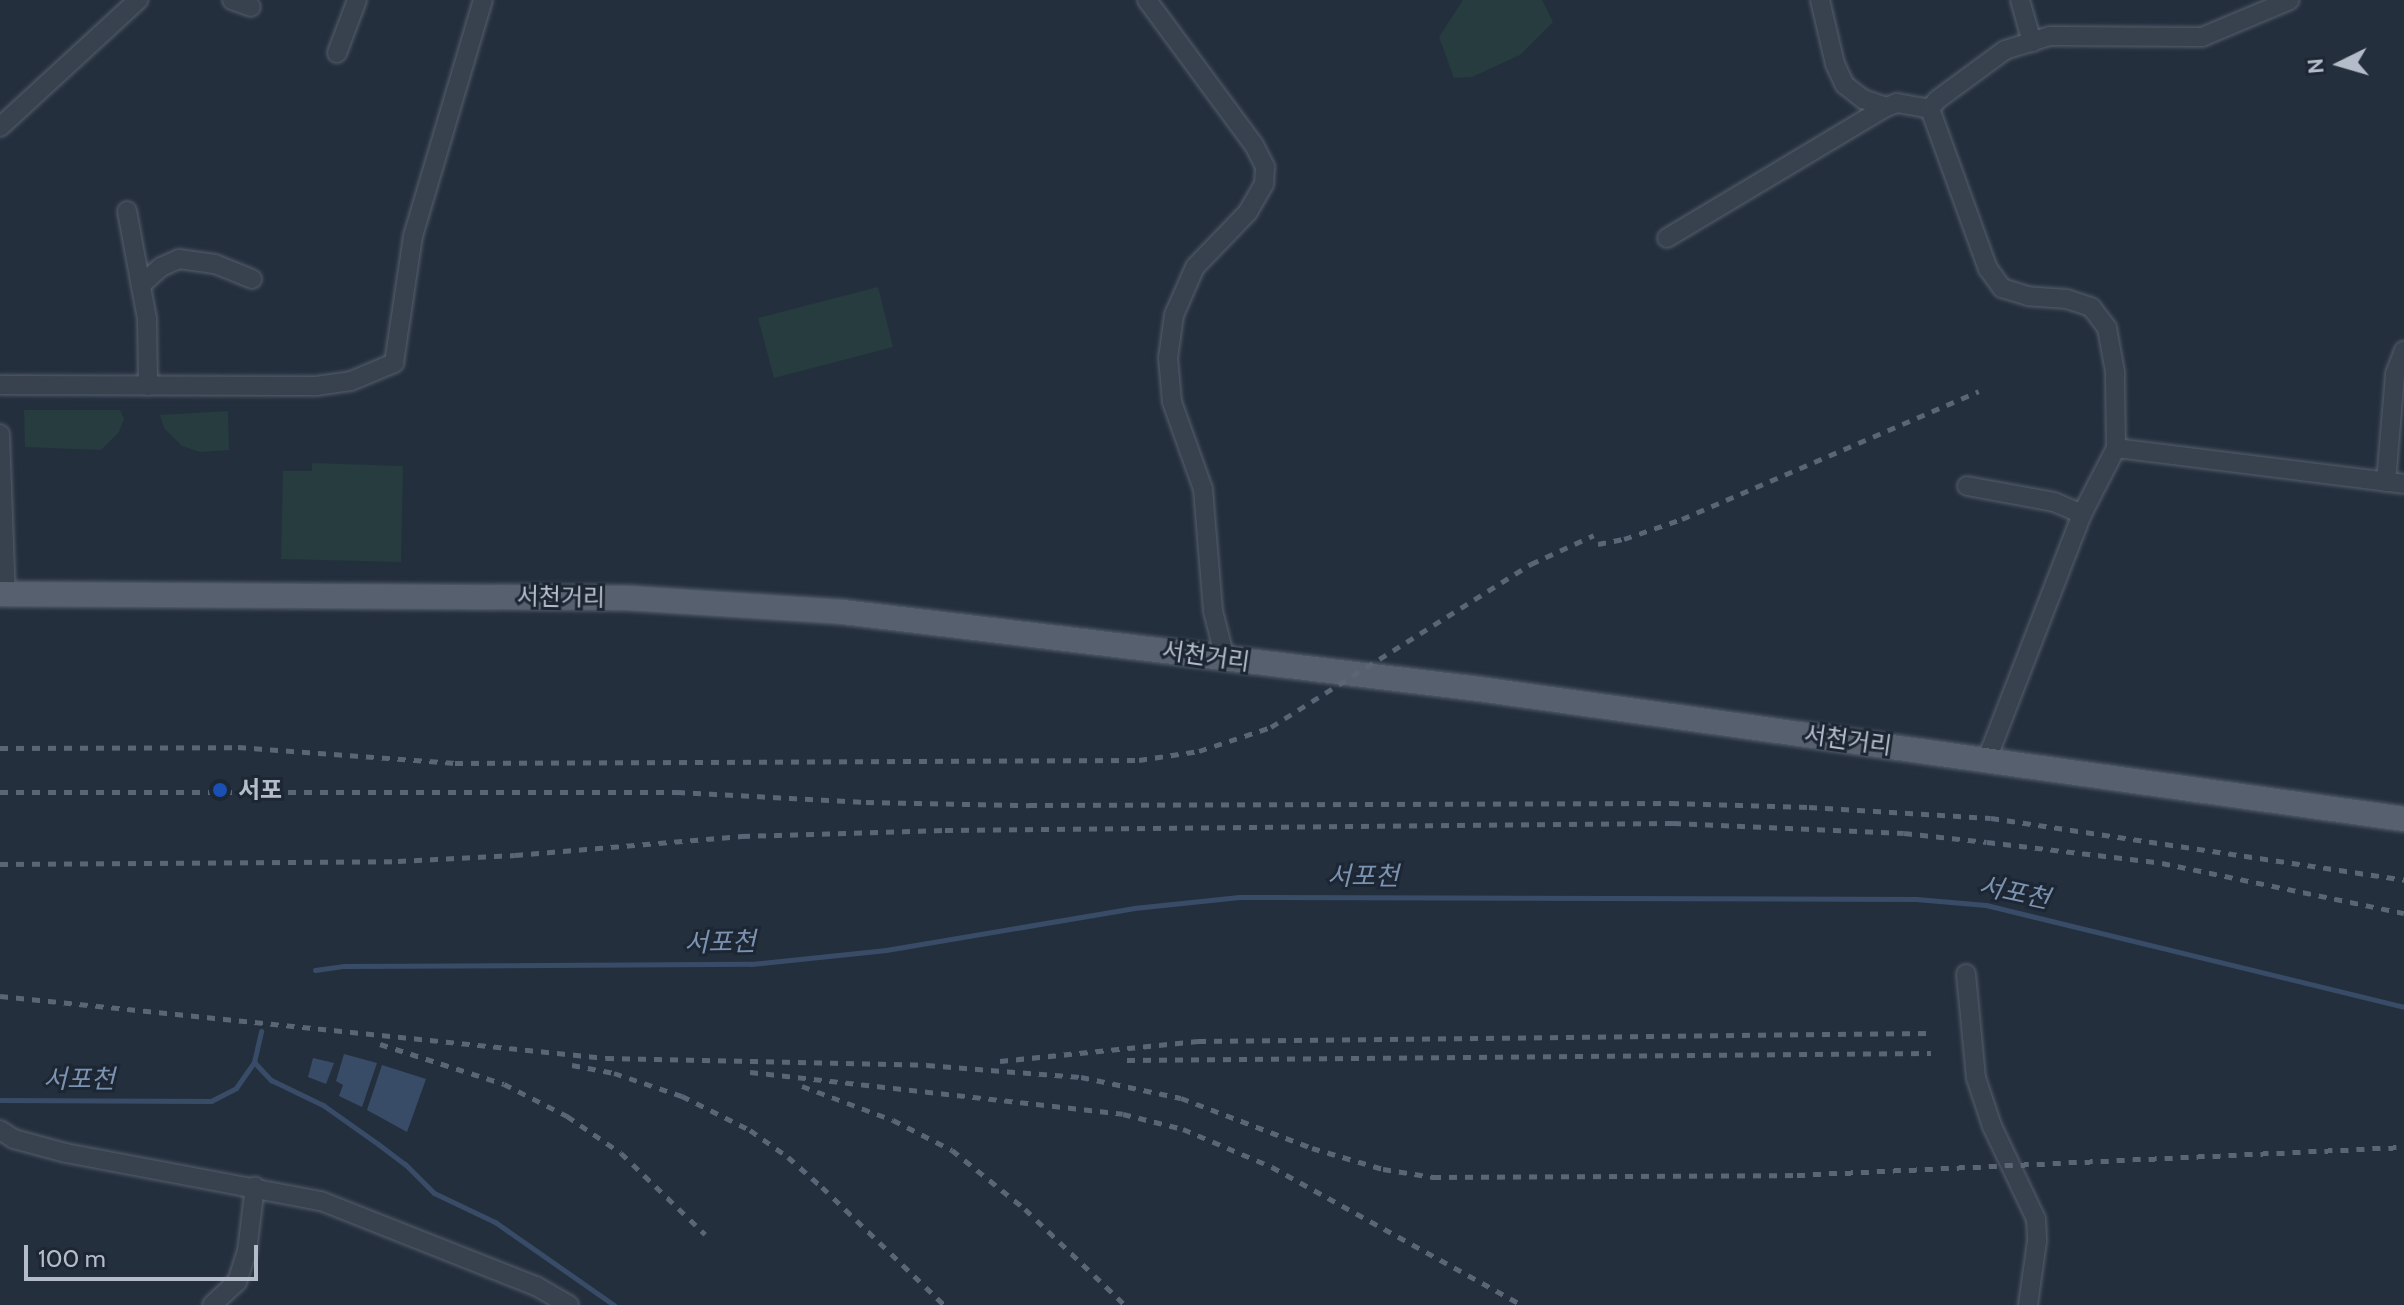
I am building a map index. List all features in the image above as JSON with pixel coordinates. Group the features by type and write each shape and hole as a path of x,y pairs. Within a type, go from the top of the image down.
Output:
{"main road":[{"name":"서천거리","path":"3,594 628,598 843,612 1225,658 1987,759 2404,819"}],"street":[{"path":"0,127 138,0"},
{"path":"232,0 251,7"},
{"path":"337,53 357,0"},
{"path":"0,385 316,386 351,381 394,363 413,236 483,0"},
{"path":"1147,0 1254,145 1265,167 1264,184 1248,212 1195,267 1174,315 1168,358 1172,402 1203,489 1213,611 1225,658"},
{"path":"1820,0 1835,64 1845,85 1863,99 1886,107"},
{"path":"2020,0 2032,42"},
{"path":"1930,109 1977,68 2005,50 2050,36 2202,37 2290,0"},
{"path":"1667,238 1886,107 1897,103 1930,109"},
{"path":"1930,109 1988,269 2002,288 2028,296 2067,299 2091,307 2107,328 2115,372 2116,448 2082,514 1987,759"},
{"path":"127,211 147,319 148,386"},
{"path":"141,285 161,267 179,259 215,264 252,279"},
{"path":"2116,448 2395,483 2395,374 2404,351"},
{"path":"0,434 3,594"},
{"path":"1967,486 2054,502 2082,514"},
{"path":"1966,974 1976,1078 1992,1126 2036,1219 2037,1241 2028,1305"},
{"path":"0,1130 14,1139 66,1153 255,1186 321,1201 536,1286 569,1305"},
{"path":"212,1305 237,1282 247,1251 255,1186"},
{"path":"530,1305 536,1286"}],"green space":[{"path":"1463,0 1542,0 1553,22 1520,55 1472,77 1454,78 1439,37"},
{"path":"878,287 893,347 774,378 758,318"},
{"path":"24,410 120,410 124,419 119,432 101,450 25,447"},
{"path":"228,411 229,450 200,452 182,446 164,428 160,415"},
{"path":"312,463 403,466 401,562 281,559 283,471 312,471"}],"water":[{"path":"344,1054 377,1063 362,1107 339,1096 343,1085 336,1081"},
{"path":"313,1058 334,1063 326,1084 308,1077"},
{"path":"382,1065 426,1079 407,1132 367,1110"}],"waterway":[{"name":"서포천","path":"315,970 343,966 751,964 886,950 1134,908 1239,897 1916,899 1986,905 2404,1007"},
{"name":"서포천","path":"0,1100 211,1101 236,1088 254,1062 261,1031"},
{"path":"254,1062 271,1080 323,1105 378,1144 405,1164 434,1193 495,1222 614,1305"}],"railway":[{"path":"1598,544 1624,539 1682,519 1979,391"},
{"path":"0,748 238,747 455,763 1139,760 1199,751 1271,727 1531,564 1594,535"},
{"path":"0,792 677,792 866,802 1029,805 1671,803 1809,807 1991,818 2404,880"},
{"path":"0,864 398,861 515,855 742,836 945,830 1673,823 1904,833 2162,863 2404,913"},
{"path":"0,996 606,1058 927,1065 1081,1077 1181,1098 1312,1148 1383,1169 1433,1177 1797,1175 2404,1147"},
{"path":"1000,1061 1198,1041 1931,1033"},
{"path":"380,1044 504,1084 567,1116 621,1153 705,1234"},
{"path":"1127,1060 1931,1053"},
{"path":"572,1065 614,1073 682,1096 750,1130 788,1157 822,1187 944,1305"},
{"path":"750,1072 1123,1114 1183,1129 1272,1167 1522,1305"},
{"path":"802,1086 893,1120 952,1150 1025,1209 1125,1305"}],"place":[{"name":"서포","path":"220,790"}]}
